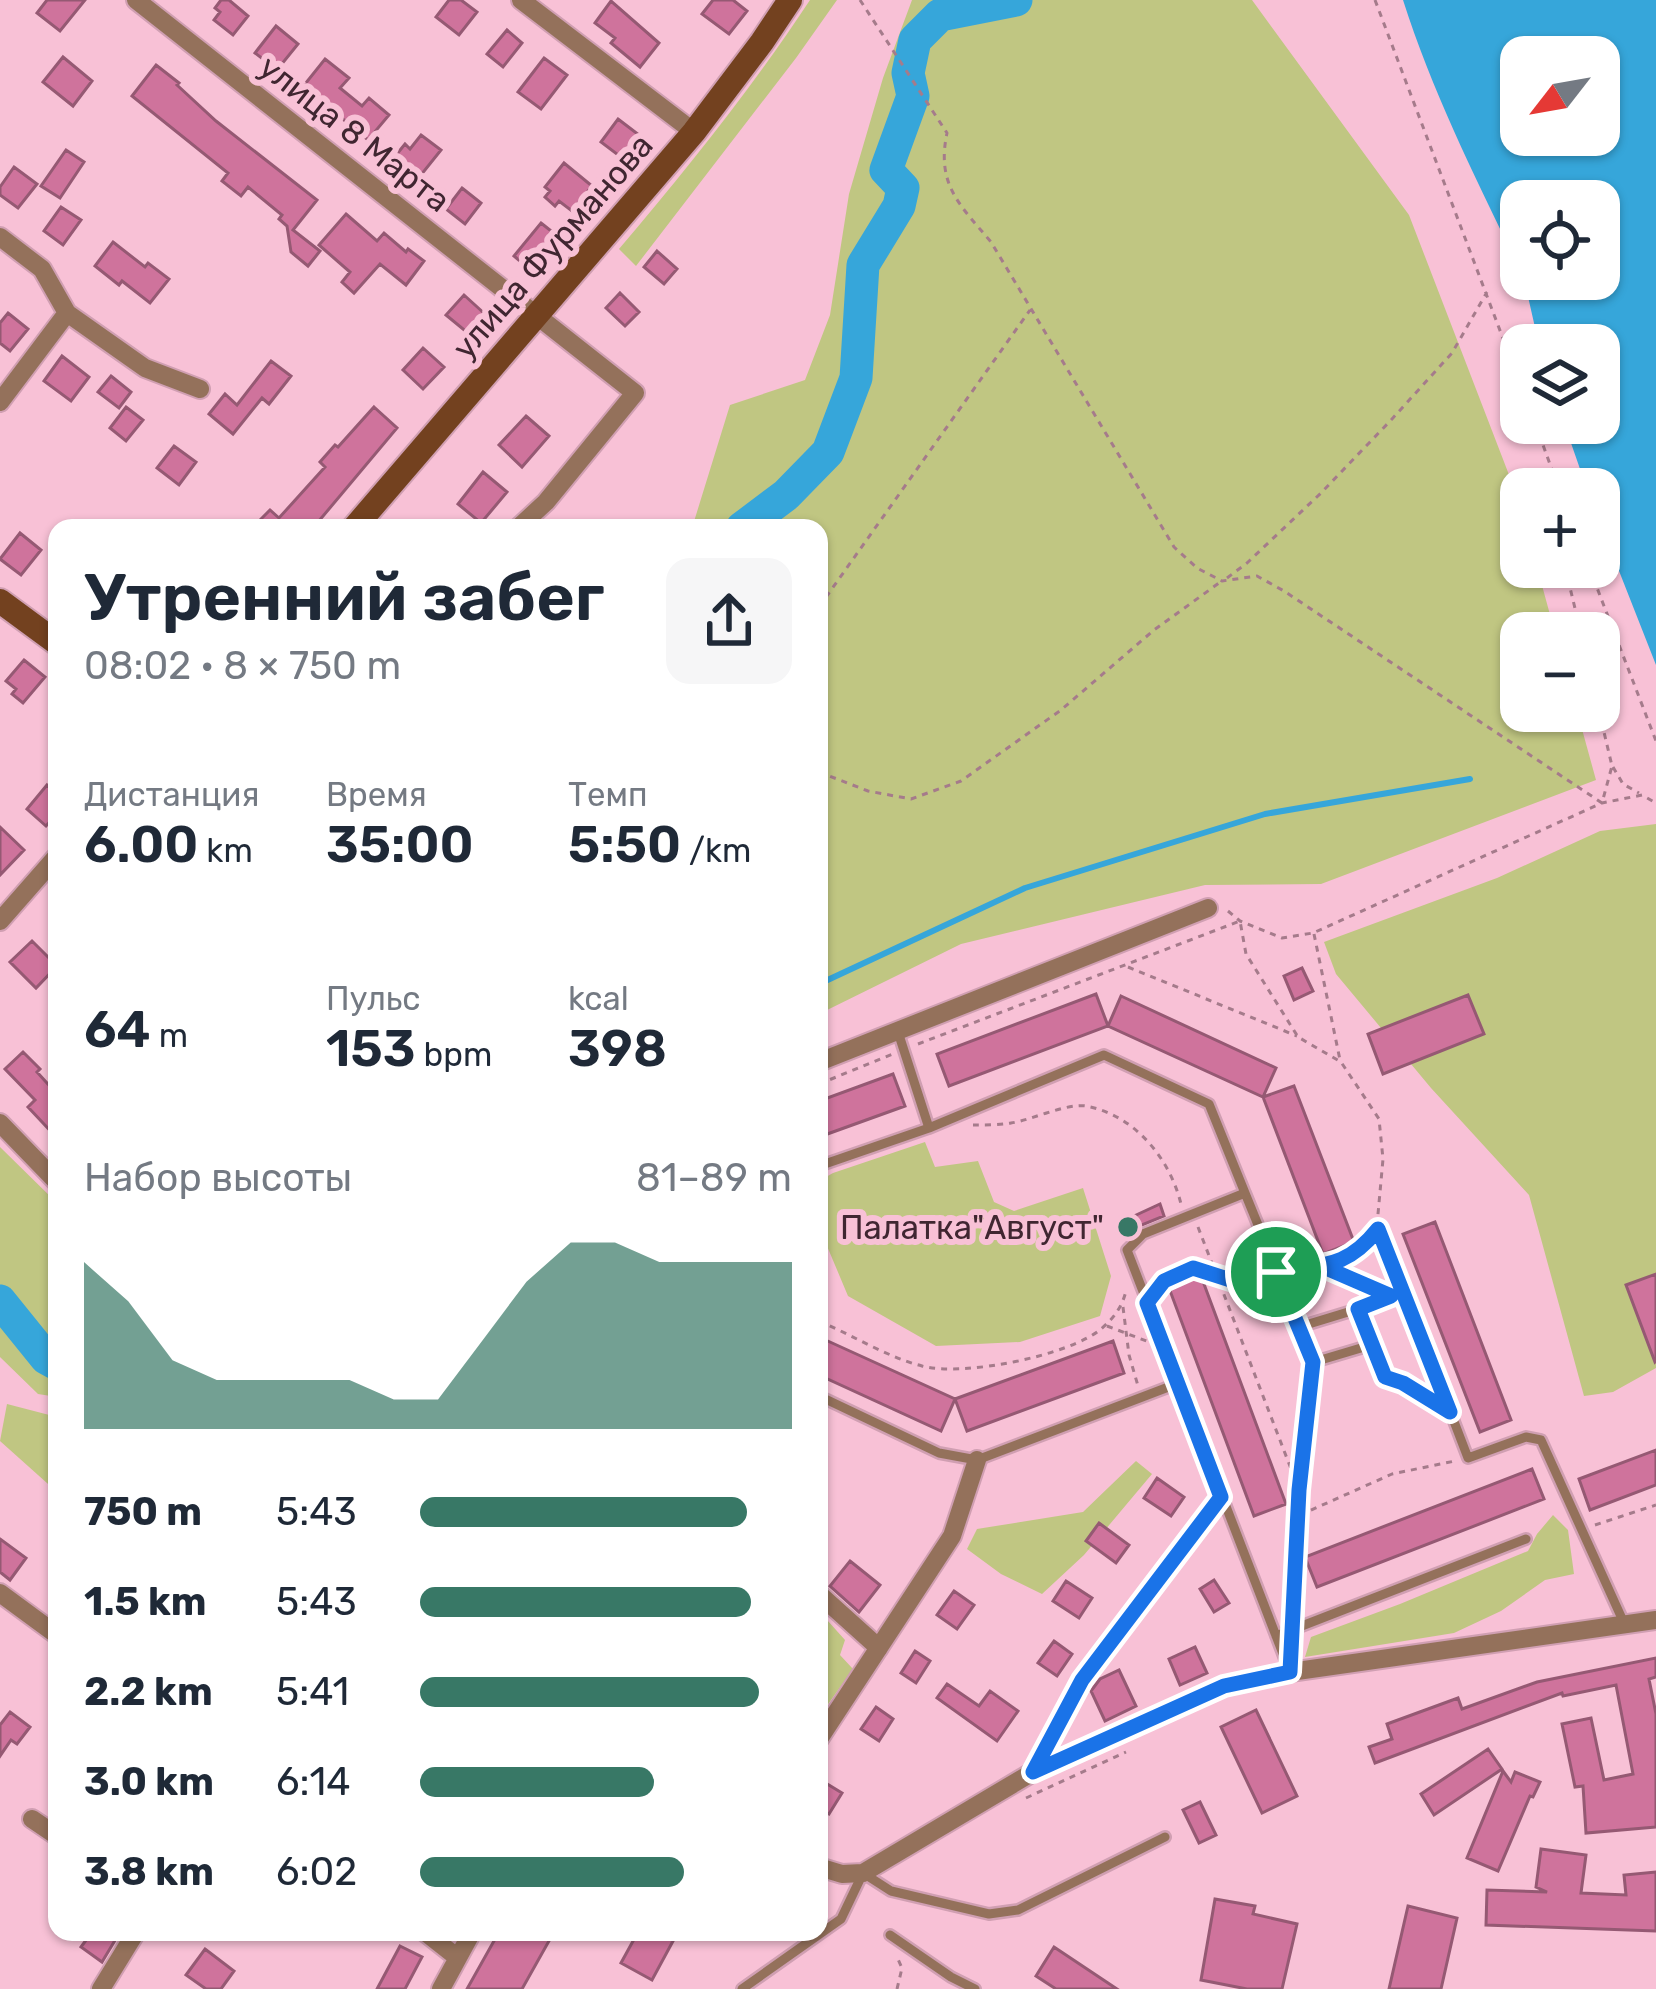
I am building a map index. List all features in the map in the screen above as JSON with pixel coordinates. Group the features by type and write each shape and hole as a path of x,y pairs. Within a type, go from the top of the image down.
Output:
{"main road":[{"name":"улица Фурманова","path":"362,519 694,132 790,0"},
{"path":"0,601 48,636"}],"street":[{"name":"улица 8 Марта","path":"136,0 635,393 528,519"},
{"path":"521,0 694,132"},
{"path":"0,237 42,269 67,314 146,368 200,388"},
{"path":"0,402 67,314"},
{"path":"0,921 48,866"},
{"path":"828,1060 902,1041 1208,908"},
{"path":"0,1124 48,1173"},
{"path":"828,1725 952,1536 977,1460"},
{"path":"1033,1772 1082,1680 1221,1497"},
{"path":"0,1593 48,1628"},
{"path":"828,1602 879,1648"},
{"path":"828,1870 863,1873 1033,1772 1224,1686 1290,1672 1656,1620"},
{"path":"32,1819 48,1830"},
{"path":"101,1989 130,1941"},
{"path":"436,1941 458,1958"},
{"path":"441,1989 467,1941"}],"lane":[{"path":"902,1041 929,1128"},
{"path":"828,1163 929,1128 1104,1055 1209,1104 1313,1362 1371,1345"},
{"path":"1245,1193 1143,1234 1127,1250 1290,1672"},
{"path":"1299,1327 1404,1291 1468,1458 1526,1437 1541,1439 1624,1624"},
{"path":"1358,1309 1385,1377"},
{"path":"828,1400 939,1453 977,1460 1179,1383"},
{"path":"1276,1636 1526,1539"},
{"path":"828,1927 841,1918 863,1873 891,1891 989,1914 1018,1910 1165,1837"},
{"path":"890,1935 975,1989"},
{"path":"742,1989 809,1941"}],"path":[{"path":"860,0 947,133 941,159 954,197 991,242 1174,547 1197,568 1222,581 1257,576 1284,591 1602,802"},
{"path":"1375,0 1500,330"},
{"path":"828,775 868,791 911,799 961,781 1061,710 1154,630 1262,549 1452,353 1486,292"},
{"path":"828,594 1031,308"},
{"path":"1597,588 1656,741"},
{"path":"1604,732 1612,766 1623,784 1656,803"},
{"path":"1602,802 1612,766"},
{"path":"1208,908 1225,908 1240,921 1282,938 1313,933 1602,802 1642,795"},
{"path":"828,1079 902,1041 1240,921"},
{"path":"1240,921 1246,954 1298,1037"},
{"path":"1313,933 1341,1061 1379,1119 1383,1159 1378,1229 1404,1291"},
{"path":"1124,966 1298,1037 1341,1061"},
{"path":"971,1126 1012,1123 1083,1105 1121,1120 1156,1148 1219,1276 1299,1490"},
{"path":"1237,1282 1324,1267 1354,1256 1378,1229"},
{"path":"1133,1266 1123,1304 1138,1387 1136,1399"},
{"path":"1324,1267 1391,1296"},
{"path":"1147,1303 1164,1281 1193,1268 1237,1282 1291,1309"},
{"path":"828,1325 918,1365 975,1368 1076,1343 1105,1325 1123,1304"},
{"path":"1105,1325 1146,1342 1162,1341"},
{"path":"1292,1630 1299,1490 1313,1362"},
{"path":"1385,1377 1450,1412"},
{"path":"1299,1516 1392,1474 1468,1458"},
{"path":"1591,1526 1656,1505"},
{"path":"1015,1804 1140,1745"}],"green space":[{"path":"810,0 837,0 636,266 619,249 718,128"},
{"path":"912,0 1252,0 1409,215 1506,468 1500,468 1500,588 1543,588 1549,612 1500,612 1500,732 1583,732 1596,780 1321,884 1205,885 961,944 828,1010 828,519 695,519 730,405 805,380 830,315 849,194"},
{"path":"1656,824 1656,1368 1613,1392 1584,1396 1529,1195 1336,974 1324,942 1497,878 1600,831"},
{"path":"925,1142 935,1167 978,1161 994,1202 1014,1211 1083,1188 1111,1276 1100,1316 1020,1342 936,1346 848,1296 828,1248 828,1176"},
{"path":"0,1147 48,1194 48,1396 38,1394 0,1357"},
{"path":"7,1404 48,1415 48,1484 0,1441"},
{"path":"1136,1461 1152,1474 1084,1555 1042,1594 1001,1574 967,1549 977,1529 1083,1512"},
{"path":"1553,1515 1568,1530 1574,1574 1545,1580 1501,1611 1454,1633 1305,1657 1311,1637 1528,1551"},
{"path":"828,1621 845,1640 840,1655 853,1669 828,1704"}],"water":[{"path":"1403,0 1656,0 1656,665 1620,573 1620,468 1580,468 1571,444 1620,444 1620,324 1534,324 1529,300 1620,300 1620,180 1500,180 1500,228 1428,70"}],"building":[{"path":"47,0 85,0 60,31 37,13"},
{"path":"221,0 229,0 248,16 233,35 214,20"},
{"path":"449,0 461,0 477,12 459,35 436,17"},
{"path":"713,0 733,0 747,11 729,34 702,14"},
{"path":"611,1 659,43 640,67 595,23"},
{"path":"276,26 298,44 277,70 255,53"},
{"path":"507,30 522,43 503,67 487,54"},
{"path":"63,57 92,81 73,106 43,82"},
{"path":"544,58 567,75 541,109 518,92"},
{"path":"325,59 349,78 340,88 362,106 369,98 389,115 368,140 332,110 326,118 297,94"},
{"path":"156,65 216,121 317,200 293,230 320,251 308,266 291,252 287,226 279,219 282,215 248,187 241,196 222,181 228,173 132,96"},
{"path":"618,119 643,138 626,161 601,142"},
{"path":"421,135 441,150 417,180 392,160 405,144 410,149"},
{"path":"66,150 84,162 60,198 41,186"},
{"path":"564,163 592,186 572,211 545,197 550,191 545,187"},
{"path":"14,167 37,184 18,208 0,195"},
{"path":"462,188 481,203 465,224 446,209"},
{"path":"61,207 81,220 63,245 44,231"},
{"path":"346,214 377,241 384,233 424,261 406,285 380,264 354,293 342,282 350,272 319,245"},
{"path":"541,223 560,238 533,272 514,256"},
{"path":"113,242 169,279 150,303 95,266"},
{"path":"657,251 677,269 664,284 644,267"},
{"path":"620,293 639,312 625,326 606,308"},
{"path":"464,295 486,315 469,334 446,315"},
{"path":"8,313 28,329 10,351 0,343 0,323"},
{"path":"423,348 444,367 423,389 403,370"},
{"path":"62,356 89,377 71,401 44,381"},
{"path":"271,361 291,376 269,404 262,398 233,434 209,414 225,394 237,405"},
{"path":"111,376 131,392 119,408 98,392"},
{"path":"126,407 143,420 126,441 110,428"},
{"path":"374,407 397,428 321,519 261,519 270,510 279,518 325,467 320,462"},
{"path":"526,416 549,436 522,467 499,445"},
{"path":"174,446 196,462 179,485 157,468"},
{"path":"483,472 507,492 484,519 476,519 458,504"},
{"path":"20,533 41,550 21,575 0,559"},
{"path":"24,660 45,677 23,703 6,681"},
{"path":"47,785 48,824 27,809"},
{"path":"0,827 24,850 0,875"},
{"path":"32,941 48,957 48,975 36,988 10,962"},
{"path":"1302,968 1313,991 1294,1000 1284,976"},
{"path":"1096,994 1108,1026 949,1086 937,1054"},
{"path":"1468,995 1484,1034 1383,1074 1368,1034"},
{"path":"1121,996 1276,1068 1263,1097 1108,1026"},
{"path":"23,1052 40,1069 37,1072 48,1084 48,1128 28,1107 35,1100 5,1069"},
{"path":"893,1074 905,1106 828,1134 828,1098"},
{"path":"1294,1086 1354,1242 1323,1254 1263,1097"},
{"path":"1160,1204 1164,1216 1124,1236 1119,1223"},
{"path":"1435,1222 1511,1420 1480,1432 1403,1234"},
{"path":"1656,1274 1656,1361 1655,1362 1626,1285"},
{"path":"1201,1276 1286,1504 1254,1516 1169,1288"},
{"path":"828,1341 955,1399 941,1431 828,1379"},
{"path":"1113,1341 1124,1373 967,1431 955,1399"},
{"path":"1656,1450 1656,1485 1590,1510 1579,1479"},
{"path":"1532,1469 1544,1499 1317,1587 1305,1557"},
{"path":"1157,1478 1184,1497 1171,1516 1144,1498"},
{"path":"1099,1523 1129,1545 1116,1563 1086,1541"},
{"path":"0,1539 26,1558 10,1580 0,1572"},
{"path":"850,1561 880,1585 859,1612 830,1586"},
{"path":"1214,1580 1229,1603 1214,1612 1200,1589"},
{"path":"1066,1581 1092,1598 1079,1618 1053,1601"},
{"path":"954,1591 974,1605 957,1629 937,1615"},
{"path":"1054,1641 1072,1654 1057,1676 1038,1663"},
{"path":"1195,1647 1207,1673 1180,1685 1169,1659"},
{"path":"915,1651 930,1661 916,1683 901,1673"},
{"path":"1656,1658 1656,1677 1649,1679 1656,1714 1656,1827 1586,1833 1583,1786 1575,1787 1562,1724 1591,1718 1604,1780 1633,1774 1616,1685 1562,1693 1375,1763 1369,1747 1392,1739 1387,1724 1458,1698 1462,1709 1537,1682"},
{"path":"1119,1670 1136,1706 1105,1721 1091,1691 1100,1679"},
{"path":"947,1684 979,1706 990,1691 1018,1711 997,1741 937,1698"},
{"path":"876,1707 893,1719 879,1741 861,1729"},
{"path":"1256,1710 1297,1796 1262,1813 1221,1727"},
{"path":"10,1712 30,1727 17,1744 11,1740 0,1756 0,1725"},
{"path":"1488,1749 1502,1769 1434,1815 1421,1794"},
{"path":"1503,1771 1511,1782 1515,1772 1540,1782 1498,1871 1467,1858"},
{"path":"828,1784 842,1793 828,1813"},
{"path":"1200,1802 1216,1835 1199,1843 1183,1810"},
{"path":"1541,1849 1586,1855 1581,1893 1626,1895 1624,1875 1656,1872 1656,1931 1486,1925 1487,1890 1547,1892 1536,1887"},
{"path":"1215,1899 1255,1906 1253,1914 1297,1924 1282,1989 1247,1989 1201,1980"},
{"path":"1408,1906 1457,1918 1441,1989 1389,1989"},
{"path":"85,1941 115,1941 102,1962 81,1947"},
{"path":"494,1941 549,1941 522,1989 467,1989"},
{"path":"633,1941 673,1941 652,1980 621,1963"},
{"path":"400,1946 422,1957 405,1989 377,1989"},
{"path":"1054,1947 1117,1989 1056,1989 1036,1976"},
{"path":"205,1949 234,1971 221,1989 206,1989 186,1975"}],"waterway":[{"path":"754,519 786,495 828,452 856,378 863,265 899,206 903,188 886,170 913,96 908,73 915,40 940,15 1016,0"},
{"path":"828,980 1025,888 1265,814 1470,779"},
{"path":"0,1301 48,1359"}],"place":[{"name":"Палатка\"Август\"","path":"1128,1227"}],"route":[{"path":"1276,1272 1305,1268 1324,1267 1354,1256 1378,1229 1450,1412 1385,1377 1358,1309 1391,1296 1324,1267 1276,1272 1237,1282 1193,1268 1164,1281 1147,1303 1221,1497 1082,1680 1033,1772 1224,1686 1290,1672 1299,1490 1313,1362 1276,1272"}]}
